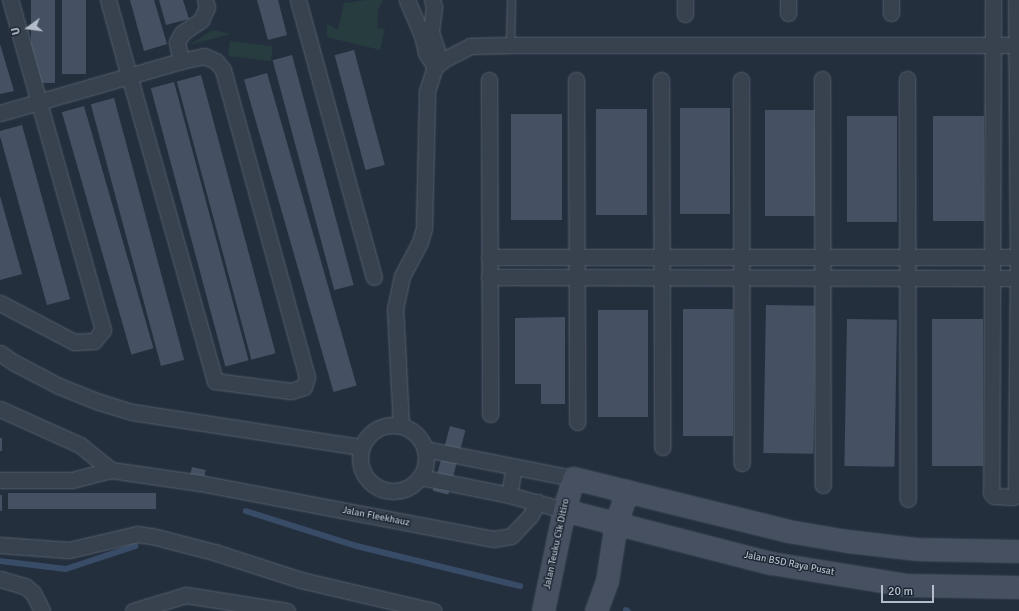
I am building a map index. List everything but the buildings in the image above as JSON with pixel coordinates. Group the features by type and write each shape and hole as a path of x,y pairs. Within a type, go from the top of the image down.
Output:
{"main road":[{"path":"573,478 788,531 848,541 916,549 1019,552"},
{"name":"Jalan Teuku Cik Ditiro","path":"543,611 564,510 573,478"},
{"path":"596,611 607,581 616,523 627,491"},
{"name":"Jalan BSD Raya Pusat","path":"564,510 771,563 907,585 1019,587"}],"street":[{"path":"0,303 74,342 94,341 103,330 10,0"},
{"path":"0,113 39,102 129,76 181,61 204,56 216,61 224,70 307,377 304,387 291,391 215,382 129,76 108,0"},
{"path":"181,61 177,42 182,33 201,20 207,7 205,0"},
{"path":"298,0 374,277"},
{"path":"993,0 991,493 994,496 1013,497 1016,492 1018,279 1016,0"},
{"path":"396,425 398,391 395,309 402,276 420,242 424,228 427,91 439,64 431,32 433,4 409,6 422,35 426,53 439,64"},
{"path":"439,64 470,46 1017,45"},
{"path":"822,79 823,485"},
{"path":"907,79 908,499"},
{"path":"489,80 490,414"},
{"path":"576,80 577,422"},
{"path":"660,80 662,447"},
{"path":"741,80 742,463"},
{"path":"489,257 1018,257"},
{"path":"489,277 1018,279"},
{"path":"0,353 13,362 59,386 100,402 132,412 361,447"},
{"path":"0,409 80,445 112,470"},
{"path":"396,425 413,432 418,437 425,449 425,464 420,477 412,484 403,489 393,491 383,489 366,477 362,467 361,447 375,431 396,425"},
{"path":"425,449 573,478"},
{"path":"509,494 514,467"},
{"path":"0,480 72,480 112,470"},
{"name":"Jalan Fleekhauz","path":"112,470 200,483 493,539 511,536 530,516 538,502"},
{"path":"420,477 509,494 564,510"},
{"path":"0,545 69,550 137,534 147,535 214,552 301,580 433,611"},
{"path":"0,579 26,586 32,593 41,610"},
{"path":"133,611 157,607 186,595 281,611"}],"lane":[{"path":"510,45 511,0"}],"green space":[{"path":"366,0 383,0 378,10 377,28 385,29 380,50 327,37 327,24 338,30 344,3"},
{"path":"213,30 231,34 189,45"},
{"path":"230,41 273,46 271,61 228,56"}],"waterway":[{"path":"246,511 357,546 520,586"},
{"path":"0,561 66,569 135,546"}]}
